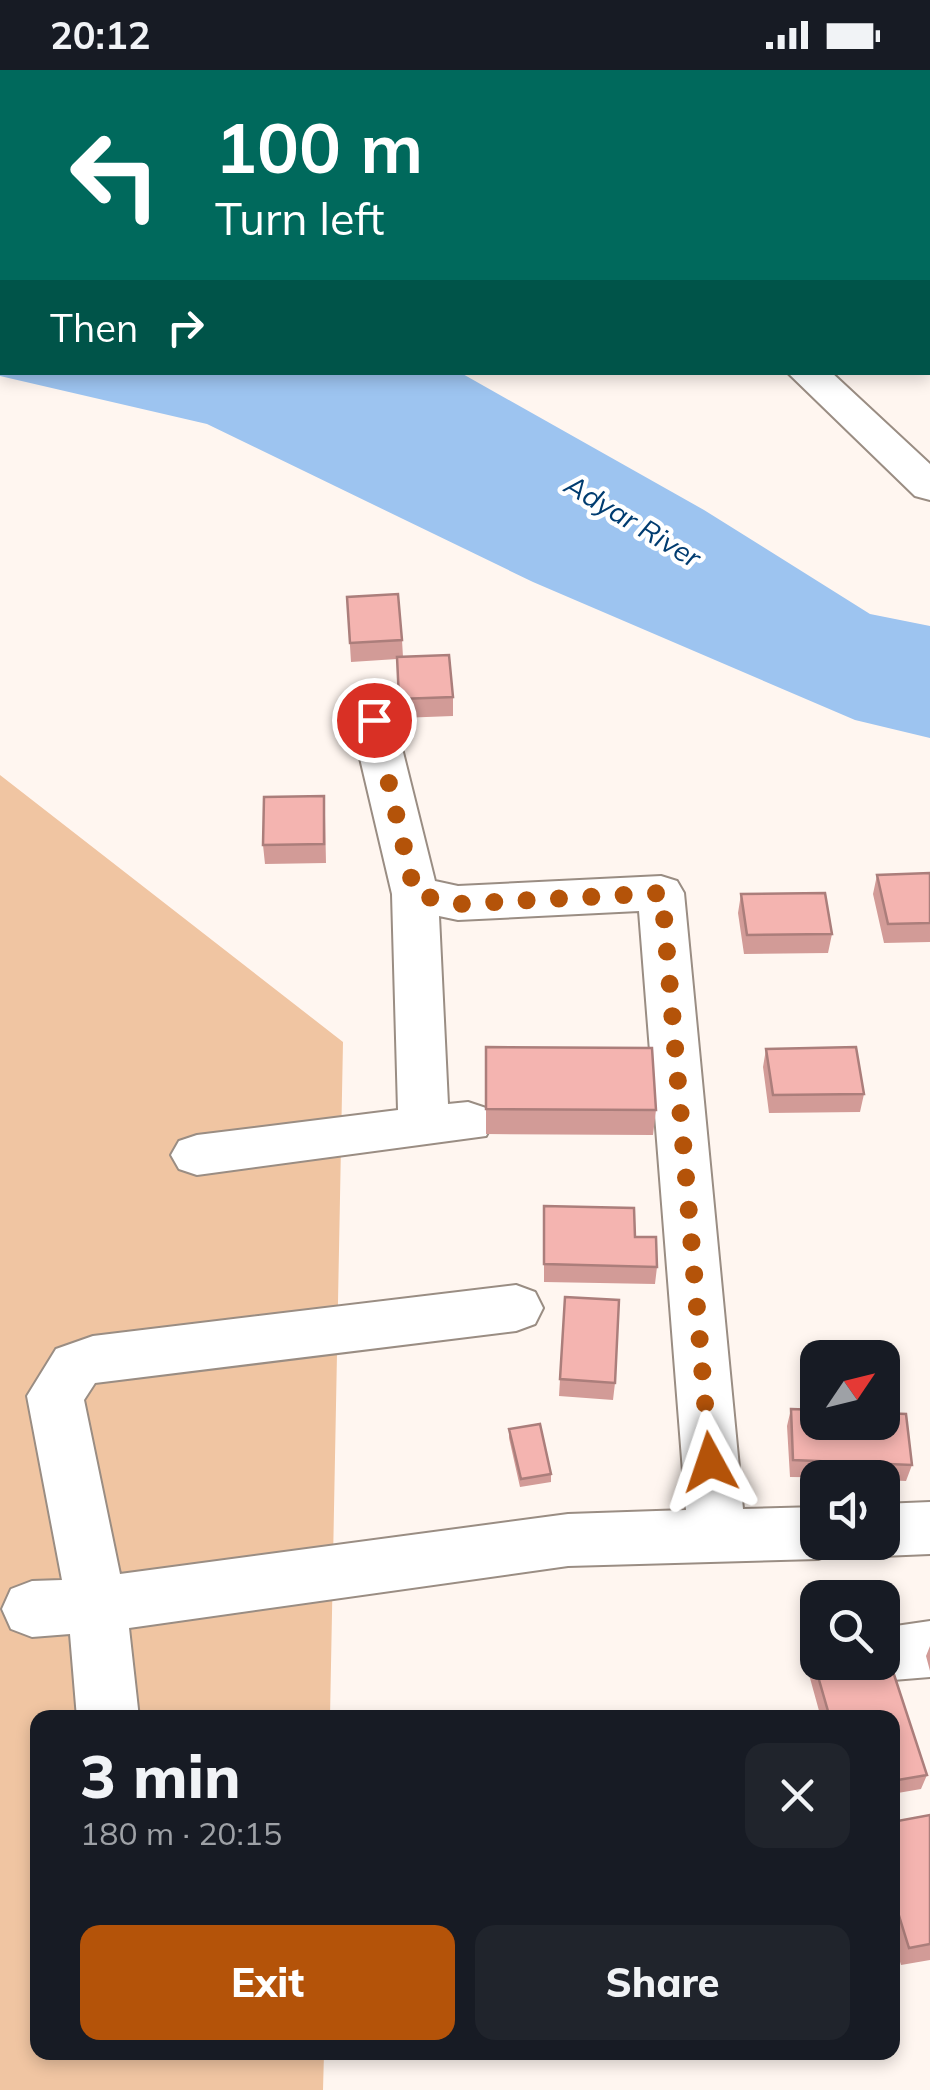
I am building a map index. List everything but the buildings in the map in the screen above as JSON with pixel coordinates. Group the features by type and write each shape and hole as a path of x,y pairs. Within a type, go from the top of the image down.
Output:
{"main road":[{"path":"810,375 930,487"}],"street":[{"path":"197,1155 446,1124 415,894 374,720"},
{"path":"415,894 458,904 662,893 717,1538"},
{"path":"107,1710 97,1605 55,1396 76,1366 93,1360 516,1308"},
{"path":"900,1529 930,1528"},
{"path":"32,1609 97,1605 568,1540 800,1534"}],"shaded area":[{"path":"0,775 343,1042 330,1710 30,1710 30,2060 324,2060 323,2090 0,2090"}],"water":[{"name":"Adyar River","path":"465,375 704,510 870,614 930,626 930,738 855,720 533,582 207,424 0,376"}],"route":[{"path":"374,720 415,894 458,904 662,893 710,1462"}]}
